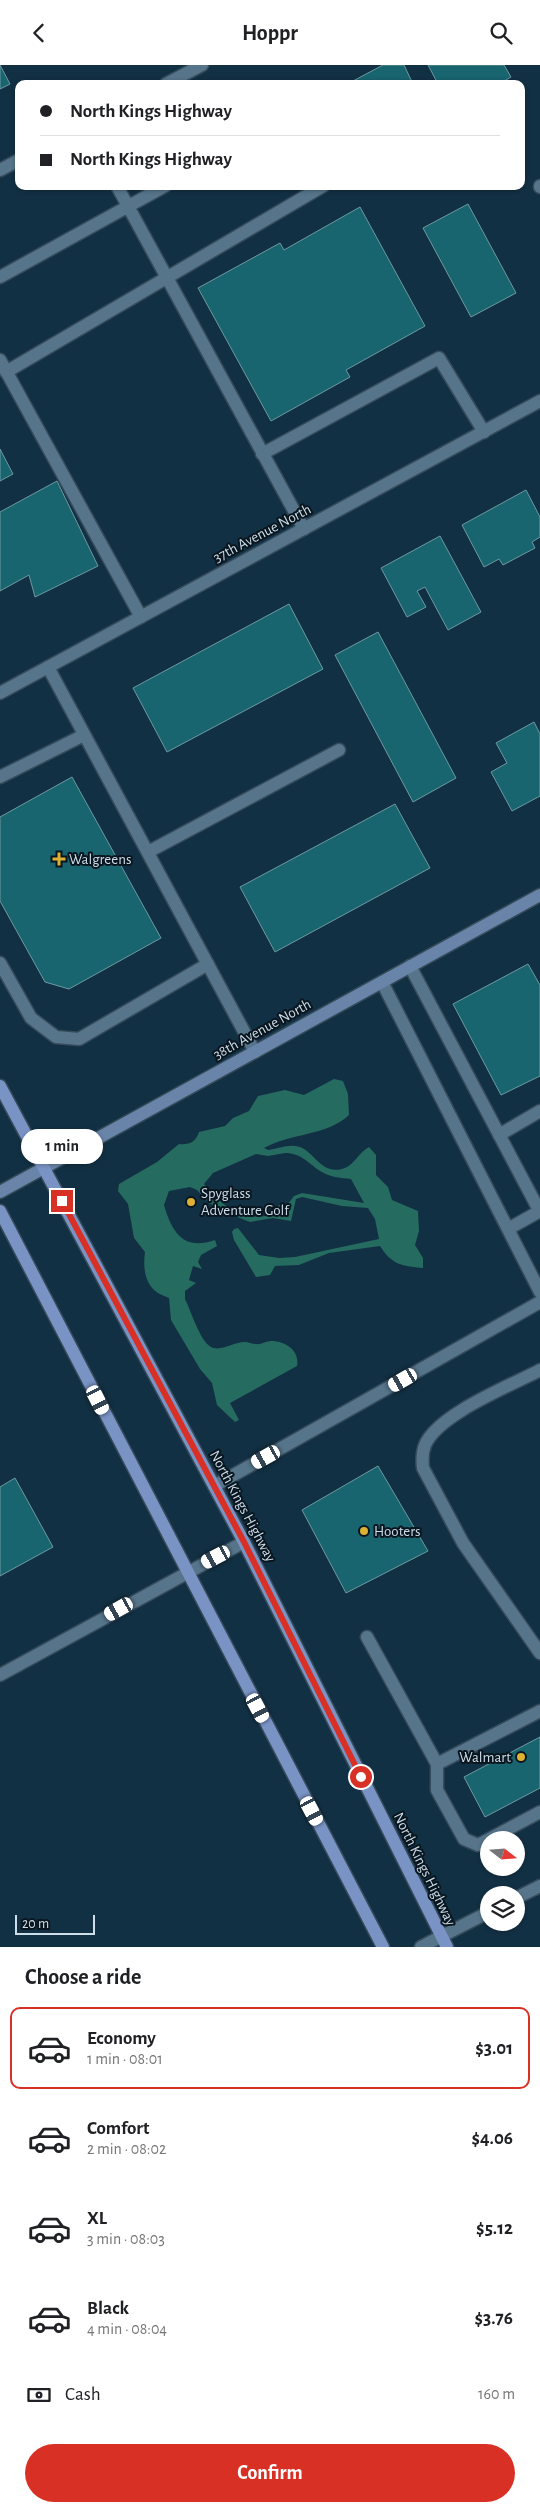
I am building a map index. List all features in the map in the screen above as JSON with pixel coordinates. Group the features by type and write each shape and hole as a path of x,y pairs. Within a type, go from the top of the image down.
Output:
{"main road":[{"name":"38th Avenue North","path":"0,1192 540,895"},
{"name":"North Kings Highway","path":"0,1086 244,1542 444,1942"},
{"path":"0,1211 383,1947"}],"street":[{"path":"174,80 202,65"},
{"path":"0,170 15,162"},
{"path":"119,190 304,529"},
{"path":"0,277 157,190"},
{"path":"6,372 316,190"},
{"path":"262,454 439,358 484,432"},
{"path":"0,360 141,617"},
{"name":"37th Avenue North","path":"0,693 540,401"},
{"path":"48,667 255,1051"},
{"path":"0,777 84,735"},
{"path":"148,852 339,750"},
{"path":"0,963 31,1018 56,1037 80,1039 208,964"},
{"path":"410,966 540,1212 508,1229"},
{"path":"382,982 540,1291"},
{"path":"499,1135 540,1111"},
{"path":"214,1486 540,1302"},
{"path":"540,1370 446,1419 425,1444 422,1456 423,1468 464,1543 540,1653"},
{"path":"0,1675 244,1542"},
{"path":"367,1637 437,1764 437,1790 464,1839 478,1845 540,1812"},
{"path":"437,1764 540,1711"},
{"path":"525,1894 540,1886"},
{"path":"421,1947 444,1942 480,1918"}],"shaded area":[{"path":"334,1079 343,1081 348,1094 349,1115 330,1127 285,1139 264,1148 268,1150 295,1146 307,1151 322,1165 334,1170 350,1165 369,1147 376,1155 376,1175 388,1187 392,1200 418,1211 419,1231 415,1245 423,1258 423,1268 393,1261 380,1246 329,1253 299,1265 275,1266 270,1275 256,1277 234,1240 232,1232 234,1229 238,1228 259,1255 279,1258 295,1257 379,1239 375,1219 368,1208 342,1206 302,1197 296,1199 291,1221 273,1218 250,1222 229,1214 209,1203 197,1190 190,1187 169,1191 164,1205 175,1231 187,1241 204,1243 215,1240 217,1246 201,1255 198,1262 202,1269 193,1266 189,1280 196,1283 185,1291 185,1299 203,1339 211,1347 215,1348 223,1348 241,1342 258,1344 277,1341 291,1348 296,1356 297,1366 230,1403 239,1420 235,1422 217,1405 212,1383 200,1369 171,1320 169,1298 159,1294 147,1280 144,1263 145,1252 134,1238 128,1204 118,1191 119,1184 157,1162 179,1144 192,1142 199,1132 225,1126 233,1118 249,1111 258,1096 285,1090 304,1095","holes":["291,1153 328,1175 351,1179 364,1203 302,1193 294,1196 288,1204 279,1205 270,1215 250,1216 232,1210 204,1184 213,1173 256,1154 268,1156"]}],"building":[{"path":"0,65 10,84 0,89"},
{"path":"383,65 404,65 411,80 355,80"},
{"path":"428,65 504,65 511,77 506,80 436,80"},
{"path":"468,204 516,293 471,317 423,228"},
{"path":"360,207 425,326 346,370 350,377 271,421 198,288 280,243 284,250"},
{"path":"0,449 13,474 0,481"},
{"path":"57,481 98,566 35,597 29,575 0,591 0,512"},
{"path":"526,490 540,517 540,537 532,542 535,548 503,565 499,559 484,567 462,525"},
{"path":"440,536 481,612 448,630 425,587 417,591 426,607 407,617 381,568"},
{"path":"289,604 323,669 167,752 133,688"},
{"path":"378,632 456,778 413,802 335,655"},
{"path":"534,722 540,734 540,796 512,811 491,772 507,763 496,743"},
{"name":"Walgreens","path":"72,777 161,938 69,989 45,982 0,901 0,817"},
{"path":"395,804 430,868 275,952 240,887"},
{"path":"528,964 540,985 540,1076 501,1095 453,1004"},
{"name":"Hooters","path":"378,1466 428,1551 346,1593 302,1510"},
{"path":"15,1478 53,1547 0,1576 0,1487"},
{"name":"Walmart","path":"540,1737 540,1788 485,1817 464,1777"}],"place":[{"name":"Walgreens","path":"59,859"},
{"name":"Spyglass Adventure Golf","path":"191,1202"},
{"name":"Hooters","path":"364,1531"},
{"name":"Walmart","path":"521,1757"}],"route":[{"path":"62,1201 244,1542 361,1777"}]}
